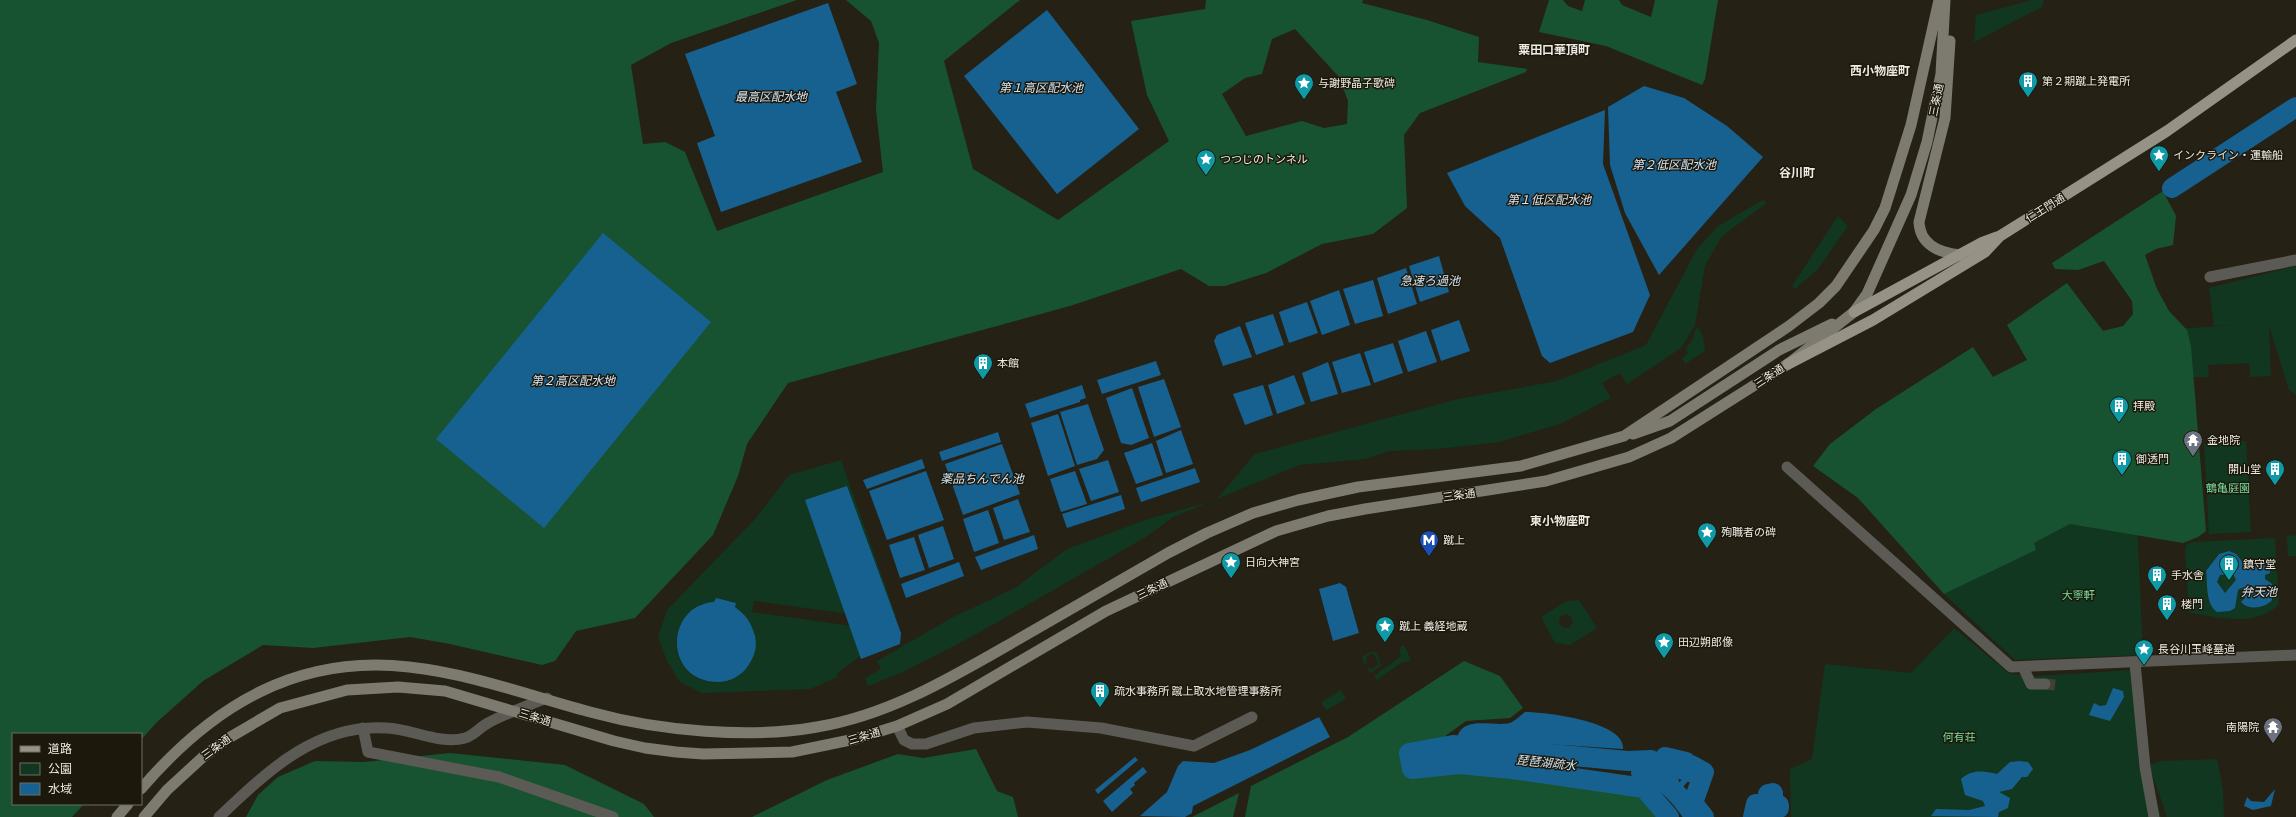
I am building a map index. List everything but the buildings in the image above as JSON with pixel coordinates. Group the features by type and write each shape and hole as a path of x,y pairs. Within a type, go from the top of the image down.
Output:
{"main road":[{"name":"三条通","path":"142,788 161,766 188,741 225,712 262,689 289,678 327,669 373,664 412,667 462,676 547,698 596,714 676,729 730,732 816,727 863,716 935,687 1168,553 1207,533 1253,513 1298,500 1358,487 1521,466 1624,436 1790,326 1819,303 1836,286 1874,230 1885,208 1911,125 1939,0"},
{"name":"三条通","path":"144,817 167,790 204,756 227,739 274,711 301,701 347,690 398,687 445,692 516,711 614,741 645,748 703,754 792,752 855,739 897,726 965,694 1106,611 1276,531 1328,516 1365,509 1546,481 1629,457 1671,438 1788,364 1854,312 1867,294 1911,196 1927,142 1941,74 1945,0"},
{"path":"1949,0 1950,69 1945,118 1919,222 1922,235 1934,248 1960,255"},
{"name":"仁王門通","path":"1788,364 1873,320 1985,252 2000,236 2167,131 2296,40"},
{"path":"1624,436 1652,429 1670,421 1779,350 1854,312 1981,243 2000,236"},
{"path":"117,817 127,805"}],"street":[{"path":"2210,277 2296,260"},
{"path":"1787,467 2011,667 2135,663 2296,655"},
{"path":"2135,663 2145,767 2154,817"},
{"path":"2023,667 2031,684 2045,684"},
{"path":"219,817 259,778 297,750 332,734 363,728 387,728 448,740 466,738 488,723 547,698"},
{"path":"897,726 904,740 912,744 926,744 974,728 1032,722 1100,728 1194,746 1252,717"},
{"path":"363,728 368,752 499,777 613,817"}],"green space":[{"path":"0,0 797,0 671,43 631,65 643,144 665,142 685,152 717,231 883,172 876,110 879,43 871,21 846,0 1020,0 944,61 973,169 1058,220 1169,141 1147,95 1131,21 1205,9 1206,0 1363,0 1362,3 1427,20 1479,37 1478,62 1527,69 1526,72 1420,113 1404,135 1407,208 1373,234 1322,244 1266,273 1225,286 1209,286 1181,269 1070,306 788,383 747,444 738,476 713,535 635,618 576,631 555,661 542,665 450,644 410,637 313,648 263,645 203,681 157,722 142,739 142,733 12,733 12,805 83,805 72,817 0,817","holes":["1295,29 1339,77 1348,101 1347,124 1324,128 1302,121 1246,136 1222,94 1245,78 1262,74 1272,39"]},
{"path":"1549,0 1563,0 1568,6 1582,11 1585,0 1619,0 1622,5 1651,17 1655,0 1718,0 1705,79 1702,85 1606,46 1539,32"},
{"path":"2032,0 2044,0 2042,7 1974,42 1976,15"},
{"path":"2163,191 2176,216 2173,245 2156,249 2145,255 2157,289 2169,311 2187,330 2191,346 2206,531 2198,537 2183,543 2070,524 2034,543 2036,550 1944,594 1858,498 1813,466 1830,444 1876,409 1973,347 1993,377 2027,360 2007,325 2067,283 2103,331 2123,326 2133,314 2132,301 2104,261 2078,270 2055,269 2052,263"},
{"path":"1763,200 1767,203 1722,236 1705,266 1695,325 1681,348 1627,384 1620,373 1602,383 1611,398 1560,424 1499,442 1438,449 1389,451 1365,459 1299,465 1217,499 1255,454 1458,399 1557,381 1646,345 1697,249 1718,226"},
{"path":"1838,216 1848,226 1818,269 1795,289 1792,286"},
{"path":"2296,266 2296,395 2289,390 2269,326 2271,376 2250,377 2249,363 2208,365 2209,377 2179,378 2176,329 2232,325 2214,326 2209,288"},
{"path":"1697,326 1703,336 1705,351 1685,364 1682,358 1688,353 1686,349 1692,340"},
{"name":"鶴亀庭園","path":"2246,441 2251,532 2209,534 2204,444"},
{"path":"841,460 896,616 871,617 754,601 752,612 882,630 867,651 837,673 838,677 810,689 702,693 680,682 667,661 658,637 667,610 756,518 789,475","holes":["731,601 736,603 735,607 744,614 724,682 710,682 702,680 691,674 684,666 679,656 677,645 681,623 688,614 702,605 714,602"]},
{"path":"1210,502 1173,517 1146,537 973,636 903,672 868,686 865,678 881,669 877,661 953,617 1015,588 1067,549 1148,519"},
{"name":"大寧軒","path":"2137,520 2143,655 2015,660 1944,594 2036,550 2034,543 2070,524"},
{"path":"2296,535 2296,556 2288,556 2287,536"},
{"path":"2275,538 2279,604 2260,616 2249,618 2236,619 2211,617 2189,612 2185,550 2187,544 2193,542"},
{"path":"1579,600 1597,628 1570,645 1555,643 1541,617 1566,601","holes":["1566,614 1571,617 1573,622 1569,628 1563,628 1559,623 1560,617"]},
{"name":"何有荘","path":"1954,628 2010,674 2034,676 2132,670 2139,765 2146,789 2158,805 2161,817 1791,817 1790,769 1812,759 1825,664 1911,673"},
{"path":"1402,645 1406,648 1411,660 1401,663 1377,680 1374,676 1401,656 1399,651"},
{"path":"1372,651 1377,653 1381,666 1370,673 1367,667 1371,669 1379,664 1373,653 1366,657 1367,663 1364,664 1362,657"},
{"path":"1464,661 1500,676 1523,708 1510,718 1466,721 1437,742 1407,750 1410,772 1459,765 1600,782 1642,791 1665,817 1245,817 1251,786 1348,737"},
{"path":"1341,690 1346,699 1326,710 1321,702"},
{"path":"976,749 997,791 1013,797 1018,817 752,817 827,780 898,754 923,758"},
{"path":"450,753 565,765 644,804 654,817 246,817 258,795 278,777 315,761 364,762"},
{"path":"2217,759 2223,790 2224,817 2167,817 2149,765 2161,761"},
{"path":"1239,793 1233,817 1192,817"}],"water":[{"name":"最高区配水地","path":"828,3 857,84 836,92 862,162 721,212 697,143 715,136 685,54"},
{"name":"第１高区配水池","path":"1047,10 1139,129 1057,194 964,76"},
{"name":"第２低区配水池","path":"1644,86 1684,98 1727,126 1763,157 1659,275 1625,213 1610,165 1608,107"},
{"name":"第１低区配水池","path":"1605,110 1603,164 1650,295 1633,332 1550,363 1542,356 1500,238 1465,206 1447,173"},
{"name":"第２高区配水地","path":"603,233 711,322 544,528 436,439"},
{"name":"急速ろ過池","path":"1439,256 1449,292 1420,302 1409,266"},
{"name":"急速ろ過池","path":"1406,268 1417,304 1388,314 1377,278"},
{"name":"急速ろ過池","path":"1373,280 1383,316 1355,324 1343,289"},
{"path":"1339,290 1350,325 1322,335 1310,301"},
{"path":"1307,302 1318,333 1289,343 1279,312"},
{"path":"1273,314 1284,345 1256,355 1245,323"},
{"name":"急速ろ過池","path":"1459,320 1470,351 1441,361 1431,330"},
{"path":"1240,326 1252,357 1223,366 1214,341 1217,335"},
{"path":"1426,331 1437,362 1408,372 1398,341"},
{"path":"1393,343 1403,373 1374,383 1364,352"},
{"path":"1360,353 1371,385 1342,393 1332,362"},
{"path":"1156,361 1161,375 1102,394 1097,380"},
{"path":"1328,362 1338,394 1311,402 1302,373"},
{"path":"1294,375 1305,404 1277,414 1268,385"},
{"path":"1164,379 1181,427 1154,437 1138,387"},
{"path":"1082,385 1086,398 1080,400 1080,402 1030,418 1025,404"},
{"path":"1263,385 1273,415 1245,425 1233,394"},
{"path":"1132,388 1149,438 1131,445 1121,443 1106,398"},
{"path":"1088,404 1104,450 1097,459 1077,465 1060,412"},
{"name":"薬品ちんでん池","path":"1058,414 1075,466 1048,476 1031,423"},
{"path":"1181,430 1193,464 1166,473 1156,441"},
{"path":"998,432 1001,442 942,461 939,452"},
{"path":"1152,443 1163,475 1136,484 1124,453"},
{"name":"薬品ちんでん池","path":"1002,444 1020,494 963,515 945,464"},
{"path":"922,459 925,468 867,489 863,480"},
{"path":"1108,460 1119,492 1091,501 1079,469"},
{"path":"1195,468 1200,482 1141,502 1136,488"},
{"name":"薬品ちんでん池","path":"926,471 944,520 887,540 869,491"},
{"path":"1075,471 1087,504 1061,512 1050,479"},
{"path":"847,486 901,633 900,644 861,659 805,500"},
{"path":"1121,495 1125,509 1067,528 1062,514"},
{"path":"1018,499 1030,532 1004,540 993,508"},
{"path":"988,510 999,543 974,552 963,519"},
{"path":"943,526 954,559 929,568 918,535"},
{"path":"1034,535 1038,549 981,570 975,557"},
{"path":"914,537 925,570 900,578 889,545"},
{"name":"弁天池","path":"2229,551 2236,554 2246,566 2254,566 2258,563 2270,567 2270,573 2265,575 2265,579 2272,584 2272,600 2261,607 2248,607 2241,602 2245,598 2245,592 2241,588 2238,590 2235,608 2230,611 2217,612 2210,604 2206,571 2219,554","holes":["2233,574 2236,580 2225,593 2217,582 2220,575"]},
{"path":"959,562 964,576 906,598 901,584"},
{"path":"1340,583 1346,587 1359,633 1333,641 1319,589"},
{"path":"716,598 736,603 735,607 750,623 756,641 754,654 745,670 733,679 718,682 700,679 688,670 680,658 677,644 679,629 686,616 698,607 714,602"},
{"path":"2113,688 2123,691 2124,697 2110,721 2089,715 2094,703 2100,706 2106,705"},
{"path":"1525,712 1565,716 1598,725 1612,731 1620,739 1623,749 1457,738 1460,731 1472,724 1510,723"},
{"path":"1319,717 1330,737 1193,806 1192,813 1185,817 1140,816 1167,792 1178,766 1183,761 1214,763 1250,750"},
{"path":"1135,757 1138,760 1098,794 1095,790"},
{"path":"2010,762 2028,762 2033,769 2027,777 2022,777 2012,789 1999,792 2010,798 2008,808 1999,812 1998,817 1931,816 1936,809 1969,810 1985,806 1983,801 1965,795 1961,779 1974,772 1997,774"},
{"path":"1143,767 1147,772 1134,783 1135,785 1130,789 1133,793 1112,812 1103,801"},
{"path":"2275,789 2271,806 2253,810 2244,806 2247,797 2251,801 2264,802"}],"waterway":[{"path":"2172,188 2296,107"},
{"path":"1669,817 1644,788 1512,769 1459,764 1412,769 1409,753 1453,745 1628,761 1651,760 1664,770 1670,767 1665,757 1686,762 1684,770 1688,772 1691,765 1704,772 1693,803 1704,817"},
{"path":"1675,790 1677,768 1681,761"},
{"path":"1675,791 1692,773 1695,766"},
{"name":"琵琶湖疏水","path":"1641,773 1649,774 1665,783 1679,796 1695,817"},
{"path":"1753,817 1756,804 1768,803 1768,794 1773,793 1773,805 1779,805 1779,808 1758,809 1756,817"}],"tunnel":[{"path":"2045,684 2055,685"}],"place":[{"name":"第２期蹴上発電所","path":"2028,98"},
{"name":"与謝野晶子歌碑","path":"1304,100"},
{"name":"インクライン・運輸船","path":"2159,172"},
{"name":"つつじのトンネル","path":"1206,176"},
{"name":"本館","path":"983,380"},
{"name":"拝殿","path":"2119,423"},
{"name":"金地院","path":"2193,457"},
{"name":"御透門","path":"2122,476"},
{"name":"開山堂","path":"2275,486"},
{"name":"殉職者の碑","path":"1707,549"},
{"name":"蹴上","path":"1429,557"},
{"name":"日向大神宮","path":"1231,579"},
{"name":"鎮守堂","path":"2229,581"},
{"name":"手水舎","path":"2157,592"},
{"name":"楼門","path":"2167,621"},
{"name":"蹴上 義経地蔵","path":"1385,643"},
{"name":"田辺朔郎像","path":"1664,659"},
{"name":"長谷川玉峰墓道","path":"2144,666"},
{"name":"疏水事務所 蹴上取水地管理事務所","path":"1100,708"},
{"name":"南陽院","path":"2273,744"}],"district":[{"name":"粟田口華頂町","path":"1554,50"},
{"name":"西小物座町","path":"1880,71"},
{"name":"谷川町","path":"1797,173"},
{"name":"東小物座町","path":"1560,521"}]}
